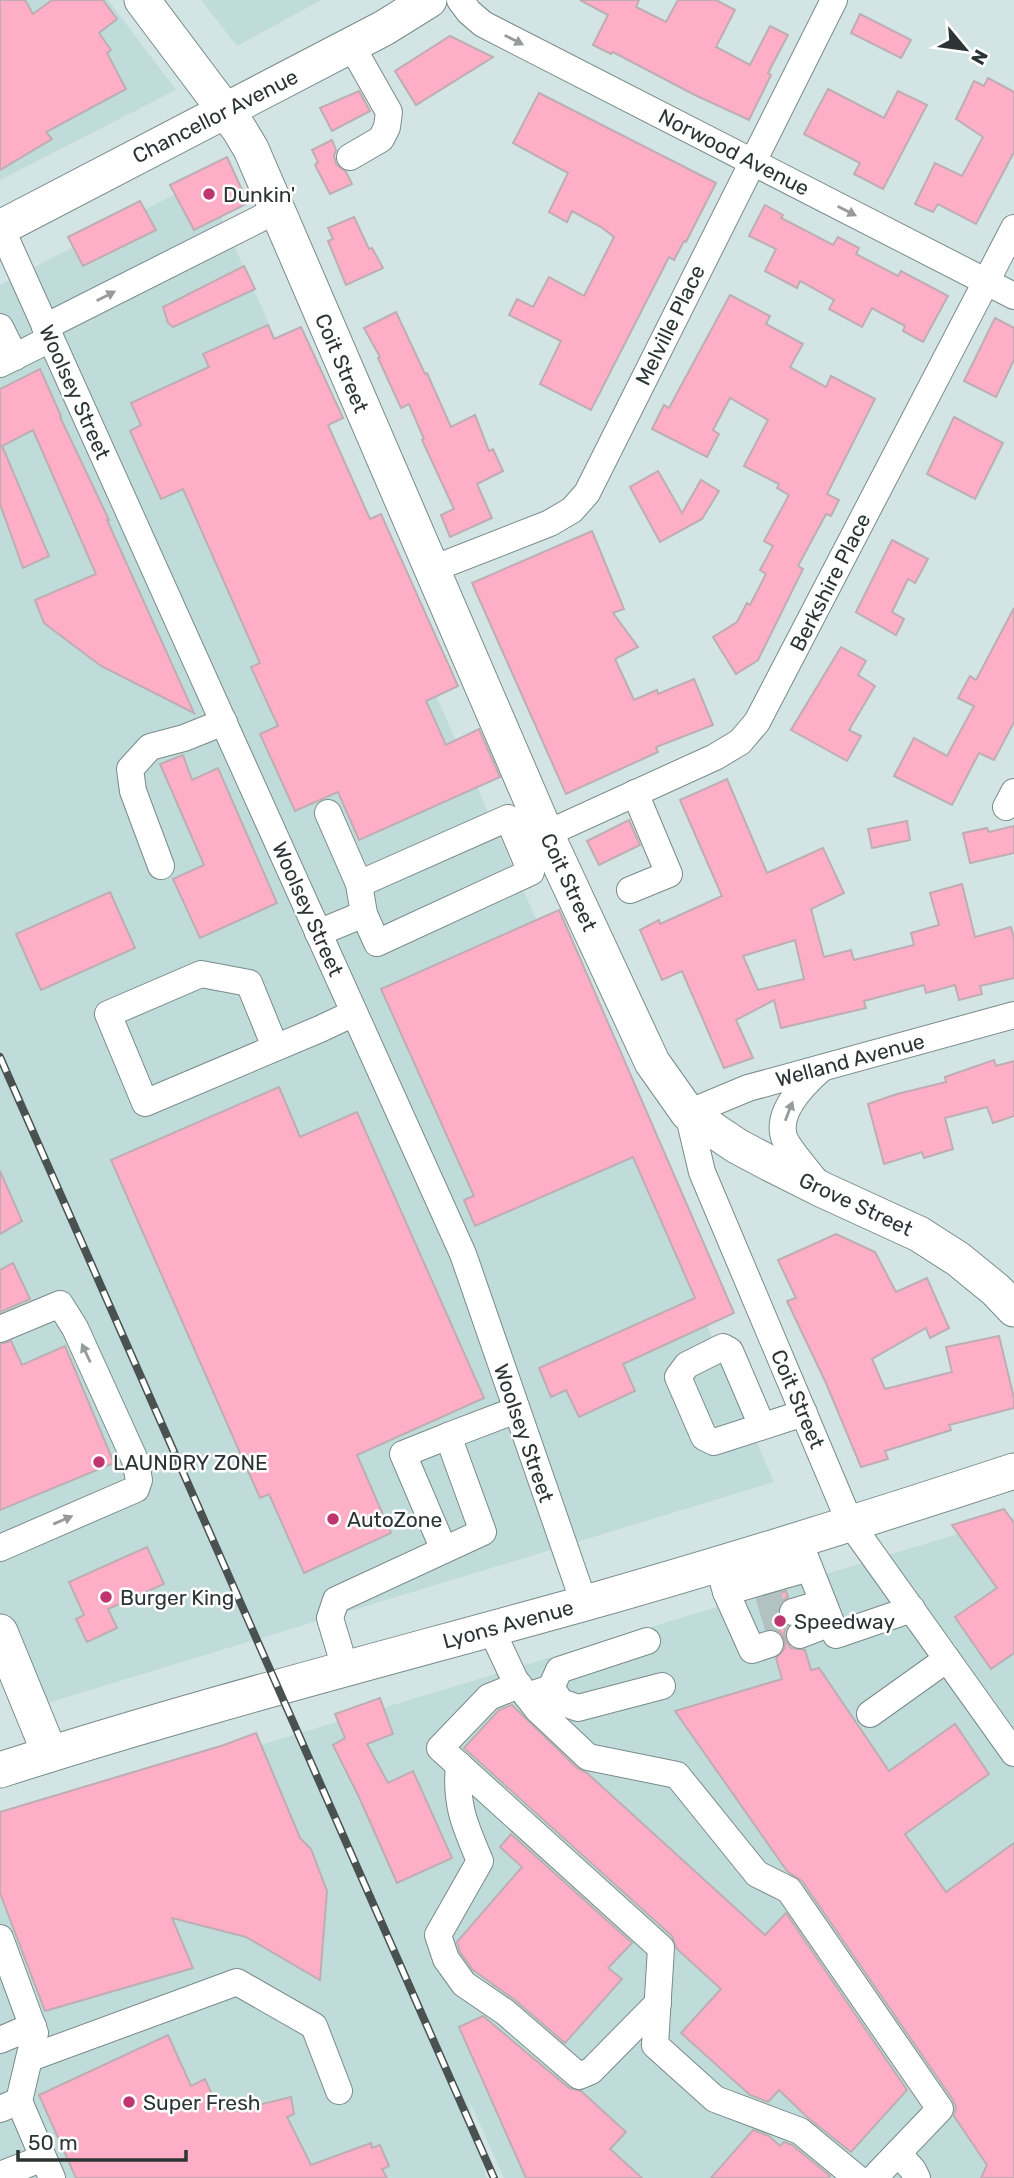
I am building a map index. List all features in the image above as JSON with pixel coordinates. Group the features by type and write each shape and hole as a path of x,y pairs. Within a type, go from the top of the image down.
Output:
{"main road":[{"name":"Coit Street","path":"142,0 246,140 546,834 652,1062 688,1113"},
{"name":"Chancellor Avenue","path":"0,228 351,45 429,0"},
{"name":"Grove Street","path":"688,1113 737,1146 823,1190 919,1234 958,1259 1014,1308"},
{"name":"Lyons Avenue","path":"0,1770 345,1668 584,1603 744,1608 815,1583 850,1523 1014,1471"},
{"path":"0,1632 50,1754"}],"street":[{"name":"Norwood Avenue","path":"460,0 483,24 1014,296"},
{"name":"Melville Place","path":"430,570 550,523 572,510 587,493 834,0"},
{"path":"350,158 381,139 387,127 389,112 351,45"},
{"path":"0,327 7,360 48,333 276,209"},
{"name":"Woolsey Street","path":"0,228 463,1254 584,1603"},
{"name":"Berkshire Place","path":"546,834 715,757 740,741 757,722 1014,228"},
{"path":"161,866 133,791 130,769 150,747 184,738 224,722"},
{"path":"629,890 669,874 635,793"},
{"path":"328,813 359,884 364,914 377,943 531,872 508,818 359,884"},
{"path":"318,933 364,914"},
{"path":"275,1047 249,983 201,974 108,1014 145,1103 354,1013"},
{"name":"Welland Avenue","path":"688,1113 748,1088 1014,1015"},
{"path":"823,1190 784,1137 785,1118 798,1090 825,1066"},
{"name":"Coit Street","path":"688,1113 702,1171 850,1523 1014,1753"},
{"path":"0,1329 60,1304 75,1328 130,1448 139,1480 136,1489 0,1548"},
{"path":"444,1550 403,1454 516,1410"},
{"path":"762,1426 804,1413"},
{"path":"345,1668 330,1618 335,1600 483,1532 448,1436"},
{"path":"815,1583 836,1635 912,1609"},
{"path":"815,1583 793,1612 815,1583"},
{"path":"491,1629 532,1690 537,1709 588,1757 677,1775 757,1874 789,1890 940,2109 874,2178"},
{"path":"648,1641 559,1670 532,1690 489,1697 440,1748 661,1948 655,2045 715,2099 800,2131 857,2178"},
{"path":"870,1714 947,1659"},
{"path":"532,1690 578,1708 662,1686"},
{"path":"459,1765 457,1788 464,1823 480,1861 438,1935 446,1959 464,1984 505,2012 579,2076 591,2071 657,2003"},
{"path":"0,1938 36,2033 30,2058 10,2105 48,2168 0,2175"},
{"path":"30,2058 237,1982 314,2026 339,2091"},
{"path":"0,2040 33,2026"},
{"path":"898,2153 917,2178"}],"shaded area":[{"path":"0,0 108,0 176,90 0,180"},
{"path":"201,0 321,0 237,46"},
{"path":"204,179 604,1070 662,1221 774,1482 31,1708 0,1628 0,285"},
{"path":"1014,1517 1014,2178 504,2178 468,2098 486,2178 0,2178 0,1824"}],"building":[{"path":"0,0 25,0 33,14 52,0 103,0 117,19 99,33 111,50 107,53 126,89 46,132 52,139 0,170"},
{"path":"580,0 639,0 636,7 666,22 678,0 716,0 735,10 716,47 750,65 770,26 788,35 768,73 771,75 749,120 613,52 611,54 593,45 608,15"},
{"path":"860,14 911,40 901,58 851,33"},
{"path":"450,36 493,57 416,105 395,71"},
{"path":"988,78 1014,92 1014,152 976,224 938,204 933,212 915,204 935,163 962,176 983,137 956,119 974,81 984,86"},
{"path":"828,89 884,118 898,91 927,105 883,189 854,174 860,163 804,134"},
{"path":"359,91 370,111 332,131 320,108"},
{"path":"539,93 716,183 686,242 684,241 674,260 669,257 591,410 540,384 561,341 509,315 517,299 533,307 549,277 584,296 614,237 572,211 567,222 549,212 568,173 513,143"},
{"path":"332,140 336,150 336,164 346,172 352,184 330,194 315,165 318,162 312,150"},
{"name":"Dunkin'","path":"227,157 248,203 194,230 170,185"},
{"path":"140,201 156,230 83,266 68,237"},
{"path":"765,205 783,215 781,218 833,245 838,237 859,248 856,254 898,276 901,271 948,296 923,342 903,331 905,326 872,308 862,327 829,309 834,300 800,281 797,288 765,271 776,249 749,236"},
{"path":"354,217 369,249 372,248 383,268 346,285 328,241 333,239 328,228"},
{"path":"244,266 255,289 173,327 168,323 163,307"},
{"path":"730,295 770,316 766,324 803,344 790,367 826,387 831,376 875,399 827,494 839,500 831,516 826,514 798,566 803,569 758,660 736,674 713,637 737,622 747,603 750,605 766,574 760,570 773,546 764,541 789,495 777,488 779,484 744,466 768,420 730,398 713,430 719,434 707,457 652,429 664,405 669,408"},
{"path":"396,312 451,427 475,415 489,451 493,449 503,471 477,484 492,518 450,537 441,515 454,509 422,440 424,439 409,404 401,408 378,358 380,357 364,328"},
{"path":"995,318 1014,328 1014,360 996,397 964,381"},
{"path":"268,325 274,339 301,327 343,418 328,425 370,519 381,514 458,686 426,701 446,745 479,729 500,777 359,840 338,792 295,811 260,734 278,726 251,667 260,663 183,489 161,499 130,431 141,425 131,403 209,367 203,354"},
{"path":"40,369 194,713 101,666 44,623 35,600 96,574 33,430 2,446 49,556 23,568 0,504 0,389"},
{"path":"954,417 1003,443 975,499 927,474"},
{"path":"658,471 682,513 701,480 719,491 702,519 660,542 630,487"},
{"path":"592,531 624,609 613,613 638,647 615,659 634,700 657,690 658,694 694,679 713,725 656,747 658,752 566,794 472,583"},
{"path":"892,540 928,559 915,583 908,579 892,612 904,619 896,635 856,612"},
{"path":"1014,608 1014,722 994,760 979,753 952,805 894,776 914,738 947,756 974,706 958,698 970,676 976,680"},
{"path":"841,647 866,661 858,675 875,686 849,730 861,736 847,761 791,730"},
{"path":"183,755 192,780 218,768 277,903 200,938 173,879 204,865 160,764"},
{"path":"727,779 767,873 823,848 844,893 811,909 824,957 851,950 854,960 914,945 911,933 939,925 930,893 962,884 975,937 1011,927 1014,938 1014,978 980,986 982,994 959,1000 955,985 926,993 924,985 864,1001 866,1008 781,1028 774,1000 736,1020 753,1058 724,1068 682,971 662,980 640,930 659,920 660,924 722,896 680,800","holes":["795,940 804,979 758,990 743,956"]},
{"path":"629,820 640,845 599,865 587,841"},
{"path":"907,821 910,840 872,848 868,829"},
{"path":"1014,826 1014,853 970,863 963,833 987,828 989,832"},
{"path":"110,892 135,948 41,990 16,934"},
{"path":"559,910 734,1313 623,1364 635,1391 579,1417 566,1390 551,1397 539,1368 695,1298 633,1157 475,1226 464,1200 474,1196 381,989"},
{"path":"994,1060 996,1066 1014,1061 1014,1116 993,1123 987,1107 945,1118 953,1149 924,1158 922,1152 884,1164 868,1104 946,1082 945,1077"},
{"path":"279,1087 300,1137 357,1112 484,1398 357,1455 391,1533 304,1573 269,1494 260,1498 111,1160"},
{"path":"0,1171 22,1221 0,1234"},
{"path":"836,1234 875,1252 896,1292 927,1278 949,1328 930,1338 926,1328 872,1359 885,1389 952,1372 946,1347 999,1336 1014,1408 949,1425 951,1430 885,1451 888,1459 861,1467 826,1383 787,1301 796,1298 778,1260"},
{"path":"13,1263 30,1299 0,1312 0,1270"},
{"path":"11,1341 22,1365 65,1346 114,1463 0,1510 0,1344"},
{"path":"1004,1509 1014,1523 1014,1653 991,1669 955,1617 997,1588 952,1525"},
{"name":"Burger King","path":"147,1547 164,1584 108,1609 117,1628 87,1642 76,1619 84,1615 69,1582"},
{"path":"786,1591 788,1597 781,1602 778,1617 787,1626 784,1633 786,1641 791,1648 805,1650 811,1670 819,1668 889,1771 955,1724 989,1774 905,1834 946,1892 1014,1843 1014,2178 981,2178 987,2165 954,2116 956,2107 953,2100 802,1881 787,1871 675,1711 782,1679 776,1658 785,1648 785,1640 780,1632 766,1629 757,1599"},
{"path":"380,1698 393,1734 367,1744 388,1783 413,1771 452,1858 397,1883 333,1745 345,1738 335,1714"},
{"path":"512,1705 577,1768 587,1773 765,1935 786,1913 907,2090 851,2152 807,2117 779,2090 768,2102 750,2095 681,2033 721,1989 677,1949 672,1936 464,1748 499,1710"},
{"path":"256,1733 300,1838 311,1849 327,1891 320,1980 246,1937 172,1918 193,1968 45,2011 0,1893 0,1812"},
{"path":"511,1834 632,1943 608,1968 622,1979 565,2043 515,2000 473,1970 460,1952 457,1942 522,1867 500,1847"},
{"path":"483,2016 569,2088 581,2091 626,2132 610,2149 642,2178 526,2178 459,2027"},
{"name":"Super Fresh","path":"168,2035 191,2086 205,2079 220,2112 231,2107 234,2111 291,2097 294,2114 287,2117 311,2165 371,2143 372,2148 380,2145 389,2166 382,2169 387,2178 76,2178 39,2095"},
{"path":"753,2130 769,2136 780,2146 784,2142 792,2145 830,2176 711,2178"}],"tunnel":[{"path":"756,1599 787,1590"},
{"path":"763,1622 793,1612"}],"railway":[{"path":"0,1057 494,2178"}],"place":[{"name":"Dunkin'","path":"209,194"},
{"name":"LAUNDRY ZONE","path":"99,1462"},
{"name":"AutoZone","path":"333,1519"},
{"name":"Burger King","path":"106,1597"},
{"name":"Speedway","path":"780,1621"},
{"name":"Super Fresh","path":"129,2102"}]}
